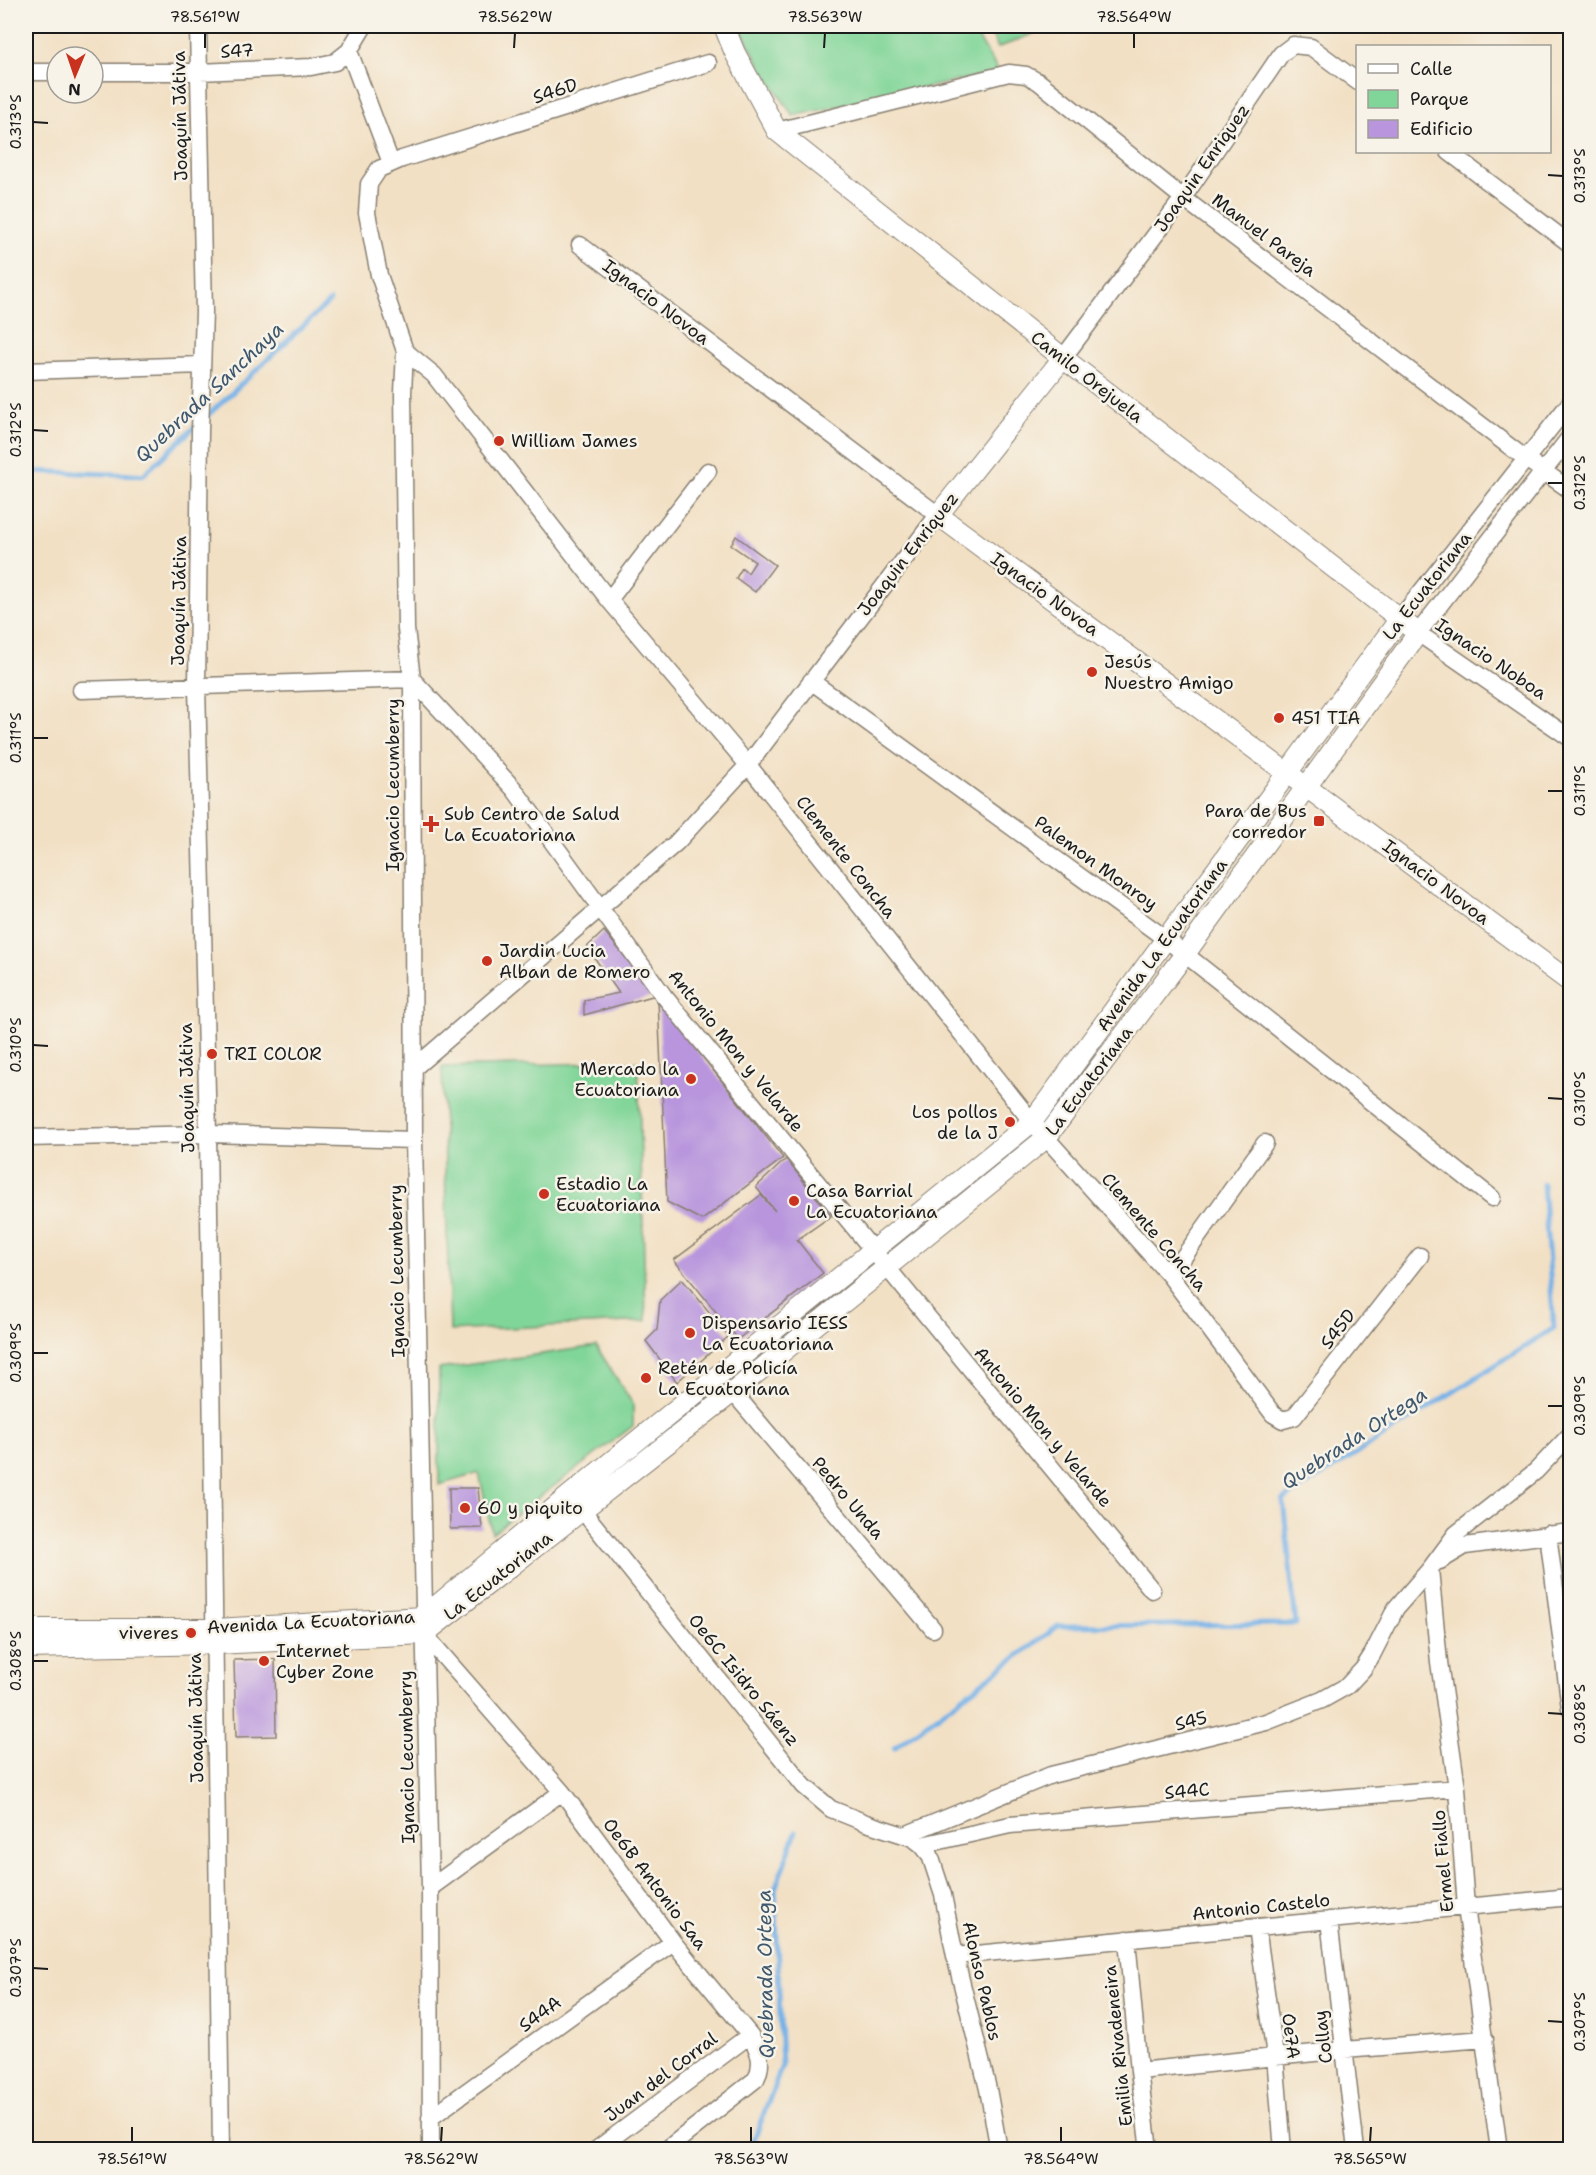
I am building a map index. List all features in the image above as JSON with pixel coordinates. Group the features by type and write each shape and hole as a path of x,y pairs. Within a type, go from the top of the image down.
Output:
{"street":[{"name":"Joaquín Játiva","path":"198,26 204,312 197,686 208,1134 222,2150"},
{"path":"364,26 349,51 391,163 379,169 369,184 367,213 380,275 405,351"},
{"path":"724,26 735,53 777,130"},
{"name":"Joaquin Enriquez","path":"414,1068 676,843 748,765 938,515 1063,358 1183,198 1281,54 1293,45 1311,47 1356,81"},
{"name":"S47","path":"105,72 199,72 310,67 334,62 349,51"},
{"name":"S46D","path":"391,163 708,63"},
{"path":"26,72 45,72"},
{"name":"Manuel Pareja","path":"777,130 1009,73 1026,75 1039,82 1183,198 1570,490"},
{"name":"Camilo Orejuela","path":"777,130 1063,358 1418,633"},
{"path":"1450,153 1570,244"},
{"name":"Ignacio Novoa","path":"580,245 938,515 1570,982"},
{"name":"Ignacio Lecumberry","path":"405,351 403,393 406,629 412,679 414,1140 430,1888 431,2150"},
{"name":"Clemente Concha","path":"405,351 434,375 609,600 748,765 1032,1122 1170,1276 1272,1414 1282,1420"},
{"path":"26,371 202,366"},
{"name":"La Ecuatoriana","path":"1287,772 1399,620 1570,403"},
{"path":"1418,633 1570,437"},
{"path":"609,600 708,471"},
{"name":"La Ecuatoriana","path":"576,1502 734,1392 1046,1138 1185,954 1418,633"},
{"name":"Ignacio Noboa","path":"1418,633 1570,738"},
{"path":"81,690 412,679"},
{"name":"Antonio Mon y Velarde","path":"412,679 514,789 664,996 1152,1590"},
{"name":"Palemon Monroy","path":"811,681 1166,939 1492,1198"},
{"name":"Avenida La Ecuatoriana","path":"26,1629 215,1636 424,1625 576,1502 874,1250 1032,1122 1287,772"},
{"path":"26,1138 208,1134 414,1140"},
{"path":"1170,1276 1265,1143"},
{"name":"S45D","path":"1282,1420 1294,1417 1420,1256"},
{"name":"Pedro Unda","path":"734,1392 933,1629"},
{"path":"1430,1569 1456,1534 1536,1471 1570,1435"},
{"name":"Oe6C Isidro Sáenz","path":"576,1502 804,1786 831,1809 905,1835"},
{"path":"1430,1569 1465,1546 1570,1532"},
{"path":"1548,1534 1570,1708"},
{"name":"Ermel Fiallo","path":"1430,1569 1439,1662 1457,1788 1466,1907 1499,2150"},
{"name":"S45","path":"905,1835 1051,1776 1266,1722 1322,1700 1347,1686 1363,1669 1396,1608 1430,1569"},
{"name":"Oe6B Antonio Saa","path":"424,1625 562,1792 673,1942 750,2035 758,2048 761,2068 756,2079 666,2150"},
{"path":"26,1648 215,1636"},
{"name":"S44C","path":"922,1845 1010,1825 1457,1788"},
{"path":"430,1888 562,1792"},
{"path":"905,1835 922,1845"},
{"name":"Alonso Pablos","path":"922,1845 934,1865 988,2089 999,2150"},
{"name":"Antonio Castelo","path":"955,1956 1570,1897"},
{"name":"Collay","path":"1329,1920 1356,2150"},
{"name":"Oe7A","path":"1257,1927 1275,2056 1283,2150"},
{"name":"Emilia Rivadeneira","path":"1128,1939 1139,2071 1149,2150"},
{"name":"S44A","path":"430,2118 673,1942"},
{"name":"Juan del Corral","path":"596,2150 750,2035"},
{"path":"1139,2071 1275,2056 1485,2039"}],"green space":[{"path":"739,26 971,26 999,72 793,116 764,72"},
{"path":"988,26 1051,26 998,48"},
{"name":"Estadio La Ecuatoriana","path":"638,1062 646,1321 450,1331 442,1067"},
{"path":"596,1346 633,1404 633,1426 492,1533 479,1473 439,1485 439,1369"}],"building":[{"path":"736,536 775,565 755,592 736,578 742,568 748,573 755,562 731,545"},
{"path":"604,931 656,995 584,1015 584,1000 619,993 587,947"},
{"name":"Mercado la Ecuatoriana","path":"658,1001 783,1158 702,1220 667,1202"},
{"path":"786,1159 831,1216 797,1240 823,1273 738,1339 674,1260 761,1195 775,1211 756,1187"},
{"name":"Dispensario IESS La Ecuatoriana","path":"682,1279 729,1336 677,1382 646,1341 657,1330 660,1300"},
{"name":"60 y piquito","path":"449,1488 478,1488 482,1528 450,1529"},
{"path":"275,1659 276,1736 236,1737 234,1660"}],"waterway":[{"name":"Quebrada Sanchaya","path":"204,419 330,301"},
{"name":"Quebrada Sanchaya","path":"26,471 143,475 197,425"},
{"name":"Quebrada Ortega","path":"894,1748 1058,1626 1296,1624 1283,1500 1554,1328 1543,1184"},
{"name":"Quebrada Ortega","path":"750,2150 782,2066 775,1889 796,1832"}],"place":[{"name":"William James","path":"499,441"},
{"name":"Jesús Nuestro Amigo","path":"1092,672"},
{"name":"451 TIA","path":"1279,718"},
{"name":"Para de Bus corredor","path":"1319,821"},
{"name":"Sub Centro de Salud La Ecuatoriana","path":"431,824"},
{"name":"Jardin Lucia Alban de Romero","path":"487,961"},
{"name":"TRI COLOR","path":"212,1054"},
{"name":"Mercado la Ecuatoriana","path":"691,1079"},
{"name":"Los pollos de la J","path":"1010,1122"},
{"name":"Estadio La Ecuatoriana","path":"544,1194"},
{"name":"Casa Barrial La Ecuatoriana","path":"794,1201"},
{"name":"Dispensario IESS La Ecuatoriana","path":"690,1333"},
{"name":"Retén de Policía La Ecuatoriana","path":"646,1378"},
{"name":"60 y piquito","path":"465,1508"},
{"name":"viveres","path":"191,1633"},
{"name":"Internet Cyber Zone","path":"264,1661"}]}
